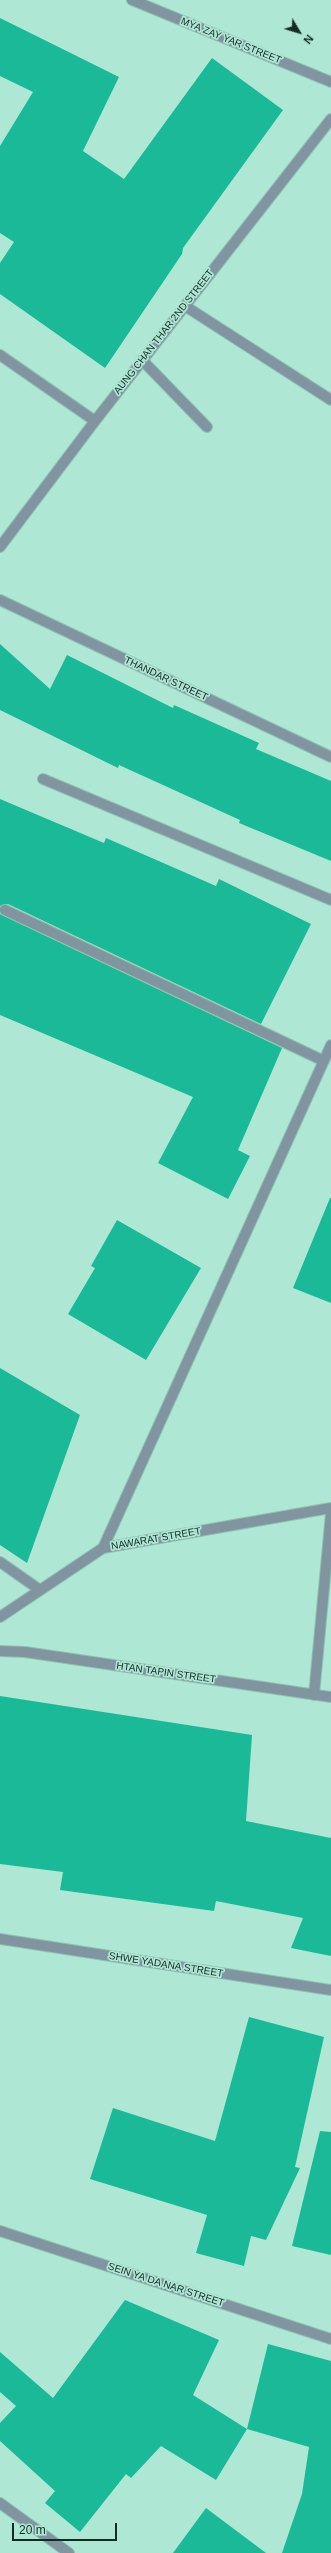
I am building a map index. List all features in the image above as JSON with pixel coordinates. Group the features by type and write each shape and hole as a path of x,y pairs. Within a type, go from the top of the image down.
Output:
{"street":[{"name":"MYA ZAY YAR STREET","path":"132,0 331,82"},
{"name":"AUNG CHAN THAR 2ND STREET","path":"0,547 142,360 331,119"},
{"path":"185,306 331,400"},
{"path":"0,354 95,421"},
{"path":"142,360 207,427"},
{"name":"THANDAR STREET","path":"0,600 331,757"},
{"path":"43,779 331,900"},
{"path":"5,910 324,1061"},
{"path":"103,1548 331,1045"},
{"name":"NAWARAT STREET","path":"0,1617 103,1548 331,1508"},
{"path":"314,1695 331,1513"},
{"path":"0,1562 40,1590"},
{"name":"HTAN TAPIN STREET","path":"0,1651 25,1652 331,1697"},
{"name":"SHWE YADANA STREET","path":"0,1939 331,1990"},
{"name":"SEIN YA DA NAR STREET","path":"0,2231 331,2339"},
{"path":"0,2503 69,2553"}],"building":[{"path":"0,18 119,77 83,151 124,179 212,58 283,110 183,248 182,254 105,368 0,294 0,263 14,242 0,233 0,146 33,92 0,76"},
{"path":"0,644 50,689 67,655 173,708 174,705 259,743 256,749 331,781 331,861 239,823 240,820 119,765 118,768 0,710"},
{"path":"0,799 104,843 106,838 216,886 219,879 311,924 261,1024 8,904 0,906"},
{"path":"0,914 282,1048 238,1150 250,1156 228,1199 158,1163 193,1097 0,1015"},
{"path":"331,1198 331,1303 293,1288"},
{"path":"117,1220 201,1268 146,1360 68,1314 95,1268 91,1266"},
{"path":"0,1368 80,1415 27,1563 0,1545"},
{"path":"0,1696 252,1735 246,1821 331,1838 331,1956 291,1948 303,1918 216,1901 214,1911 60,1890 63,1872 0,1864"},
{"path":"249,2017 324,2037 295,2167 300,2168 266,2240 251,2236 244,2266 196,2253 207,2215 90,2179 113,2108 215,2141"},
{"path":"320,2131 331,2132 331,2255 292,2246"},
{"path":"125,2300 219,2340 193,2395 247,2429 216,2480 161,2446 131,2478 126,2474 80,2532 45,2503 55,2491 0,2441 0,2423 16,2406 0,2392 0,2352 53,2398"},
{"path":"268,2344 331,2361 331,2553 282,2553 302,2494 309,2447 247,2429"},
{"path":"206,2508 266,2553 173,2553"}]}
